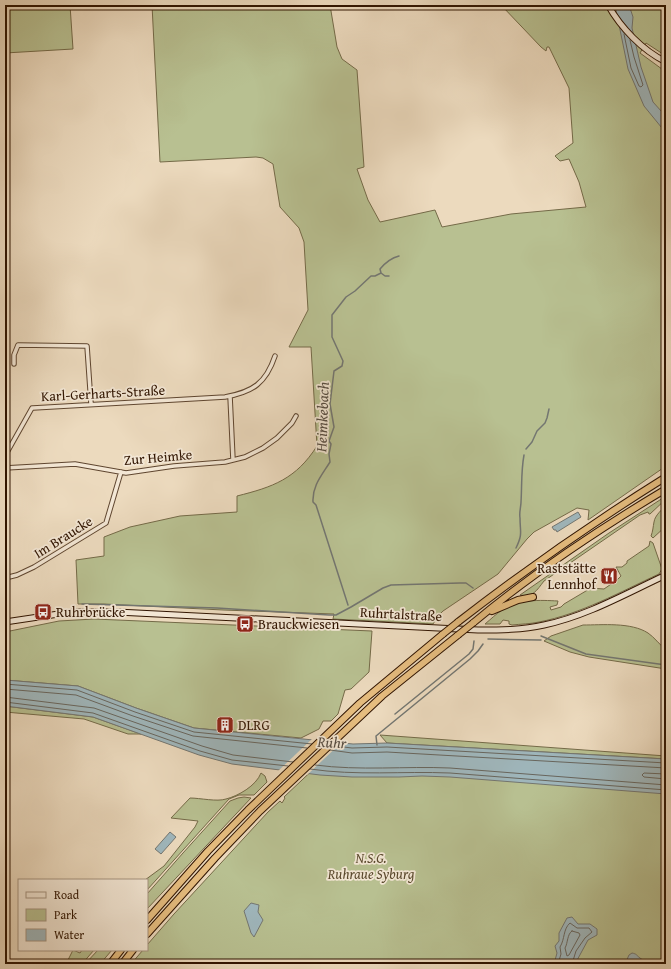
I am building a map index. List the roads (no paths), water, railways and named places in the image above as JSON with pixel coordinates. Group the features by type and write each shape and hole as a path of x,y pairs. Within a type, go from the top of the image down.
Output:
{"highway":[{"path":"148,919 208,851 248,810 360,703 458,622 544,557 624,503 666,477"},
{"path":"148,933 215,858 260,811 374,704 483,614 557,560 633,509 666,489"},
{"path":"483,614 518,600 533,597"},
{"path":"110,964 120,951"},
{"path":"122,964 132,951"}],"main road":[{"path":"608,5 628,33 665,61"},
{"name":"Ruhrtalstraße","path":"5,622 72,612 117,612 478,630 516,629 543,625 576,615 666,575"}],"street":[{"path":"14,364 14,355 18,345 87,346 91,404"},
{"name":"Karl-Gerharts-Straße","path":"5,456 32,408 230,396 246,392 257,386 267,374 275,356"},
{"path":"230,396 233,460"},
{"name":"Zur Heimke","path":"5,468 75,464 121,472 132,472 233,460 256,452 271,443 292,423 296,416"},
{"name":"Im Braucke","path":"5,578 17,575 34,567 106,523 121,472"}],"water":[{"path":"615,5 629,5 633,17 632,28 641,67 653,102 662,112 666,104 666,133 644,106 628,69"},
{"path":"578,512 581,517 557,532 552,527"},
{"name":"Ruhr","path":"5,680 78,686 194,728 353,744 387,743 666,759 666,794 450,777 352,777 320,775 232,764 199,755 93,717 5,706"},
{"path":"170,832 176,837 161,854 155,849"},
{"path":"251,903 259,905 258,912 263,920 254,937 251,933 244,911"},
{"path":"572,917 578,924 590,924 597,929 597,935 588,940 575,964 554,964 557,953 555,946 559,941 559,933 567,918"},
{"path":"632,953 649,962 666,958 666,964 625,964 629,955"}],"waterway":[{"path":"381,273 380,269 384,265 391,259 399,256"},
{"path":"381,273 385,276 389,276"},
{"name":"Heimkebach","path":"348,605 316,505 313,502 313,496 318,481 330,462 329,454 331,444 329,441 334,427 330,404 334,371 342,366 343,361 332,337 332,315 346,297 371,276 381,273"},
{"path":"526,449 532,442 537,431 545,423 549,409"},
{"path":"516,548 521,533 520,514 524,455"},
{"name":"Heimkebach","path":"351,607 383,588 391,585 466,583 473,588"},
{"path":"82,604 217,608 329,615 336,615 351,607"},
{"name":"Heimkebach","path":"541,636 586,654 666,665"},
{"path":"488,639 541,640"},
{"path":"395,714 469,654 473,649 474,641"},
{"path":"377,745 376,736 470,659 483,644"}],"place":[{"name":"Raststätte Lennhof","path":"609,576"},
{"name":"Ruhrbrücke","path":"43,612"},
{"name":"Brauckwiesen","path":"245,624"},
{"name":"DLRG","path":"225,725"}],"park label":[{"name":"N.S.G. Ruhraue Syburg","path":"371,866"}]}
